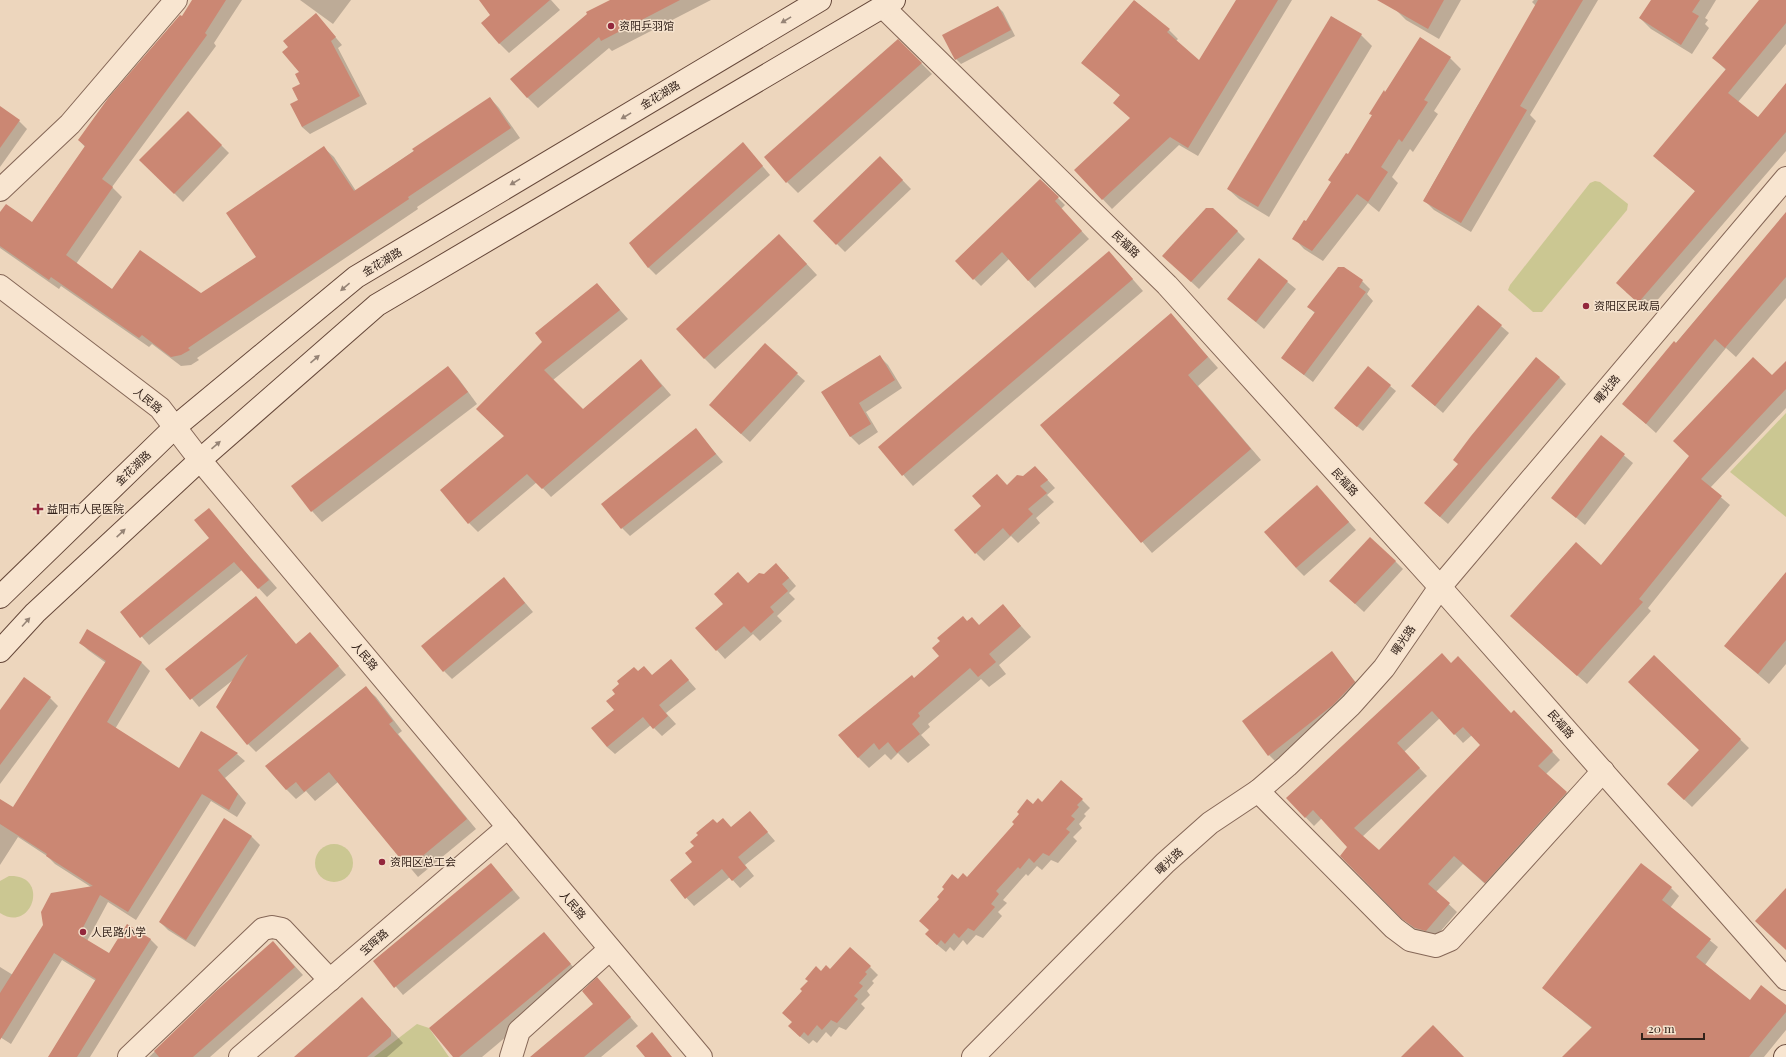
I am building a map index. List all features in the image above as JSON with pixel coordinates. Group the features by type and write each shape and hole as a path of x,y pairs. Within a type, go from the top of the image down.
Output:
{"street":[{"path":"0,190 70,124 176,0"},
{"name":"金花湖路","path":"0,597 175,428 356,277 820,0"},
{"path":"0,651 35,613 200,460 377,305 889,3"},
{"name":"民福路","path":"889,3 1167,285 1440,587 1786,978"},
{"name":"曙光路","path":"973,1057 1166,863 1210,824 1258,791 1352,705 1384,668 1440,587 1786,178"},
{"name":"人民路","path":"0,286 160,408 200,460 701,1057"},
{"path":"1258,791 1394,928 1410,940 1436,946 1450,940 1603,771"},
{"name":"宝晖路","path":"240,1057 508,827"},
{"path":"129,1057 263,929 272,927 282,929 330,980"},
{"path":"511,1057 519,1031 610,949"}],"shaded area":[{"path":"1595,181 1600,182 1628,204 1627,210 1542,312 1533,312 1508,290 1510,285 1590,183"},
{"path":"1786,413 1786,517 1730,472"},
{"path":"330,844 338,844 345,847 350,852 353,863 350,874 345,879 338,882 330,882 323,879 318,874 315,867 315,859 318,852 323,847"},
{"path":"9,876 22,878 30,884 33,892 32,902 28,910 21,916 11,917 0,913 0,881"},
{"path":"417,1024 429,1028 449,1057 374,1057"}],"building":[{"path":"192,0 226,0 205,33 207,35 102,179 113,187 66,255 112,289 140,250 201,293 256,257 226,213 324,146 354,191 414,151 412,149 490,97 511,128 408,197 409,199 188,348 190,350 181,355 171,357 142,335 139,338 51,277 49,280 0,246 0,212 6,204 32,222 85,146 78,140 109,97 180,15 182,16"},
{"path":"479,0 550,0 499,44 481,23 490,15"},
{"path":"610,0 680,0 601,41 599,37 527,98 510,79 587,14 586,12"},
{"path":"1134,0 1170,29 1167,32 1199,60 1236,0 1278,0 1188,148 1170,137 1102,200 1074,170 1130,118 1113,103 1120,95 1081,63"},
{"path":"1377,0 1444,0 1428,29"},
{"path":"1538,0 1583,0 1520,106 1527,110 1461,223 1423,201"},
{"path":"1651,0 1700,0 1692,12 1699,16 1681,45 1639,18"},
{"path":"1759,0 1786,0 1786,23 1728,93 1758,117 1786,83 1786,132 1638,303 1616,283 1695,191 1653,156 1726,69 1712,58"},
{"path":"998,6 1011,30 955,60 942,35"},
{"path":"316,13 336,37 331,41 360,96 302,127 290,104 298,100 292,88 300,84 295,74 299,72 282,52 288,47 283,41"},
{"path":"1331,16 1362,34 1258,207 1227,189"},
{"path":"1420,37 1451,57 1424,100 1428,102 1402,142 1399,139 1381,167 1388,172 1368,202 1357,194 1312,251 1292,239 1304,220 1306,221 1331,182 1328,180 1346,153 1348,154 1372,115 1369,114"},
{"path":"898,39 922,63 786,183 764,157"},
{"path":"0,106 20,120 0,148"},
{"path":"188,111 222,145 174,194 139,160"},
{"path":"743,142 763,166 648,268 629,243"},
{"path":"880,156 903,180 836,245 813,221"},
{"path":"1040,179 1059,197 1055,201 1082,231 1028,281 1002,252 973,280 955,261"},
{"path":"1206,208 1213,208 1238,231 1191,282 1162,256"},
{"path":"1786,212 1786,277 1725,348 1715,339 1646,424 1622,404 1674,341 1676,343"},
{"path":"779,234 807,264 704,359 676,329"},
{"path":"1109,251 1133,279 902,476 878,447"},
{"path":"1259,258 1288,281 1256,322 1227,299"},
{"path":"1338,267 1344,267 1363,280 1359,287 1366,292 1304,375 1281,358 1315,312 1307,307"},
{"path":"597,283 620,310 544,370 583,409 641,359 662,386 542,489 527,474 468,524 440,490 504,436 476,409 542,342 535,333"},
{"path":"1478,305 1502,325 1435,406 1411,386"},
{"path":"1171,313 1208,357 1188,375 1251,449 1141,543 1040,425"},
{"path":"765,343 798,373 741,434 709,405"},
{"path":"880,355 895,380 859,403 871,424 850,437 821,392"},
{"path":"1536,357 1560,377 1440,517 1424,503 1458,464 1453,460 1471,436"},
{"path":"1753,357 1772,375 1786,361 1786,389 1701,479 1722,496 1639,599 1643,602 1577,676 1510,616 1576,542 1601,565 1689,456 1673,441"},
{"path":"448,366 468,392 311,512 291,486"},
{"path":"1368,366 1391,385 1357,427 1334,408"},
{"path":"696,428 716,454 621,529 601,504"},
{"path":"1601,435 1625,454 1576,518 1551,498"},
{"path":"1035,466 1048,480 1040,486 1047,493 1028,509 1033,514 1010,536 1003,528 975,554 954,530 981,506 972,496 997,474 1007,485 1017,475 1023,476"},
{"path":"1317,485 1349,522 1296,568 1264,532"},
{"path":"209,508 269,580 258,589 234,562 140,638 120,612 209,538 194,520"},
{"path":"1370,537 1396,561 1355,604 1329,581"},
{"path":"776,563 789,578 782,584 788,591 770,607 774,612 751,633 744,626 716,651 695,628 723,604 714,594 738,572 748,583 759,573 764,574"},
{"path":"1786,572 1786,640 1758,674 1724,646"},
{"path":"504,577 525,603 443,672 421,646"},
{"path":"256,596 296,644 310,632 339,666 247,745 216,707 248,654 190,700 165,669"},
{"path":"1003,604 1021,626 989,654 996,662 978,677 970,668 918,713 920,716 912,724 920,734 897,753 888,742 879,750 874,743 858,758 838,735 912,675 914,678 939,656 932,648 940,641 937,638 963,616 967,621 972,617 979,625"},
{"path":"87,629 142,662 107,722 179,768 201,731 238,753 218,770 238,794 229,810 202,794 128,912 100,895 79,935 109,953 127,924 151,939 77,1057 48,1057 96,979 54,953 0,1040 0,993 43,925 41,912 51,893 93,886 0,824 0,799 13,807 106,661 79,643"},
{"path":"1332,651 1355,682 1333,705 1268,756 1242,721"},
{"path":"1442,653 1451,663 1458,656 1511,713 1514,710 1553,751 1538,766 1567,792 1485,883 1454,856 1428,884 1450,903 1426,931 1415,928 1402,919 1340,856 1347,847 1313,810 1305,818 1286,798","holes":["1432,711 1454,735 1463,727 1480,745 1379,850 1354,828 1420,768 1397,743"]},
{"path":"1654,655 1741,739 1684,800 1667,784 1699,750 1628,682"},
{"path":"671,659 689,680 659,705 668,716 653,729 643,717 607,747 591,728 614,710 606,701 615,694 612,690 619,684 617,681 634,667 638,671 644,666 652,675"},
{"path":"24,677 51,697 0,765 0,710"},
{"path":"366,686 393,721 389,724 467,819 408,868 329,772 304,792 296,782 286,790 265,766"},
{"path":"1061,780 1083,799 1077,805 1079,807 1071,816 1075,819 1066,829 1070,832 1049,856 1043,853 1034,863 1029,858 1020,869 1018,867 996,891 999,894 991,904 995,907 974,931 968,928 959,938 954,933 945,944 941,940 937,945 925,934 929,930 919,921 939,899 937,897 944,889 942,887 952,874 958,879 963,873 967,877 1014,824 1012,822 1019,814 1017,812 1027,799 1033,804 1038,798 1042,802"},
{"path":"750,811 768,832 738,857 747,868 732,881 722,869 685,899 670,880 692,862 685,853 694,846 690,842 698,835 696,833 713,819 717,823 723,818 731,827"},
{"path":"224,818 252,836 186,940 159,922"},
{"path":"491,863 513,890 394,988 373,961"},
{"path":"1641,863 1672,887 1662,900 1711,939 1696,957 1750,1000 1761,985 1786,1005 1786,1012 1749,1057 1562,1057 1592,1027 1542,988"},
{"path":"1786,888 1786,950 1755,921"},
{"path":"544,932 571,964 459,1057 453,1057 429,1028"},
{"path":"273,941 295,967 193,1057 159,1057 154,1051 215,992"},
{"path":"850,947 871,966 865,972 867,974 859,983 863,986 854,996 858,999 837,1023 831,1020 822,1030 817,1025 808,1036 804,1032 800,1037 788,1026 792,1022 782,1013 802,991 800,989 808,981 805,979 816,966 821,971 826,965 830,969"},
{"path":"597,977 631,1017 584,1057 530,1057 593,1004 582,991"},
{"path":"362,997 391,1030 391,1036 367,1057 294,1057"},
{"path":"1433,1025 1464,1057 1401,1057"},
{"path":"652,1032 672,1057 645,1057 636,1046"}],"place":[{"name":"资阳乒羽馆","path":"611,26"},
{"name":"资阳区民政局","path":"1586,306"},
{"name":"益阳市人民医院","path":"38,509"},
{"name":"资阳区总工会","path":"382,862"},
{"name":"人民路小学","path":"83,932"}]}
